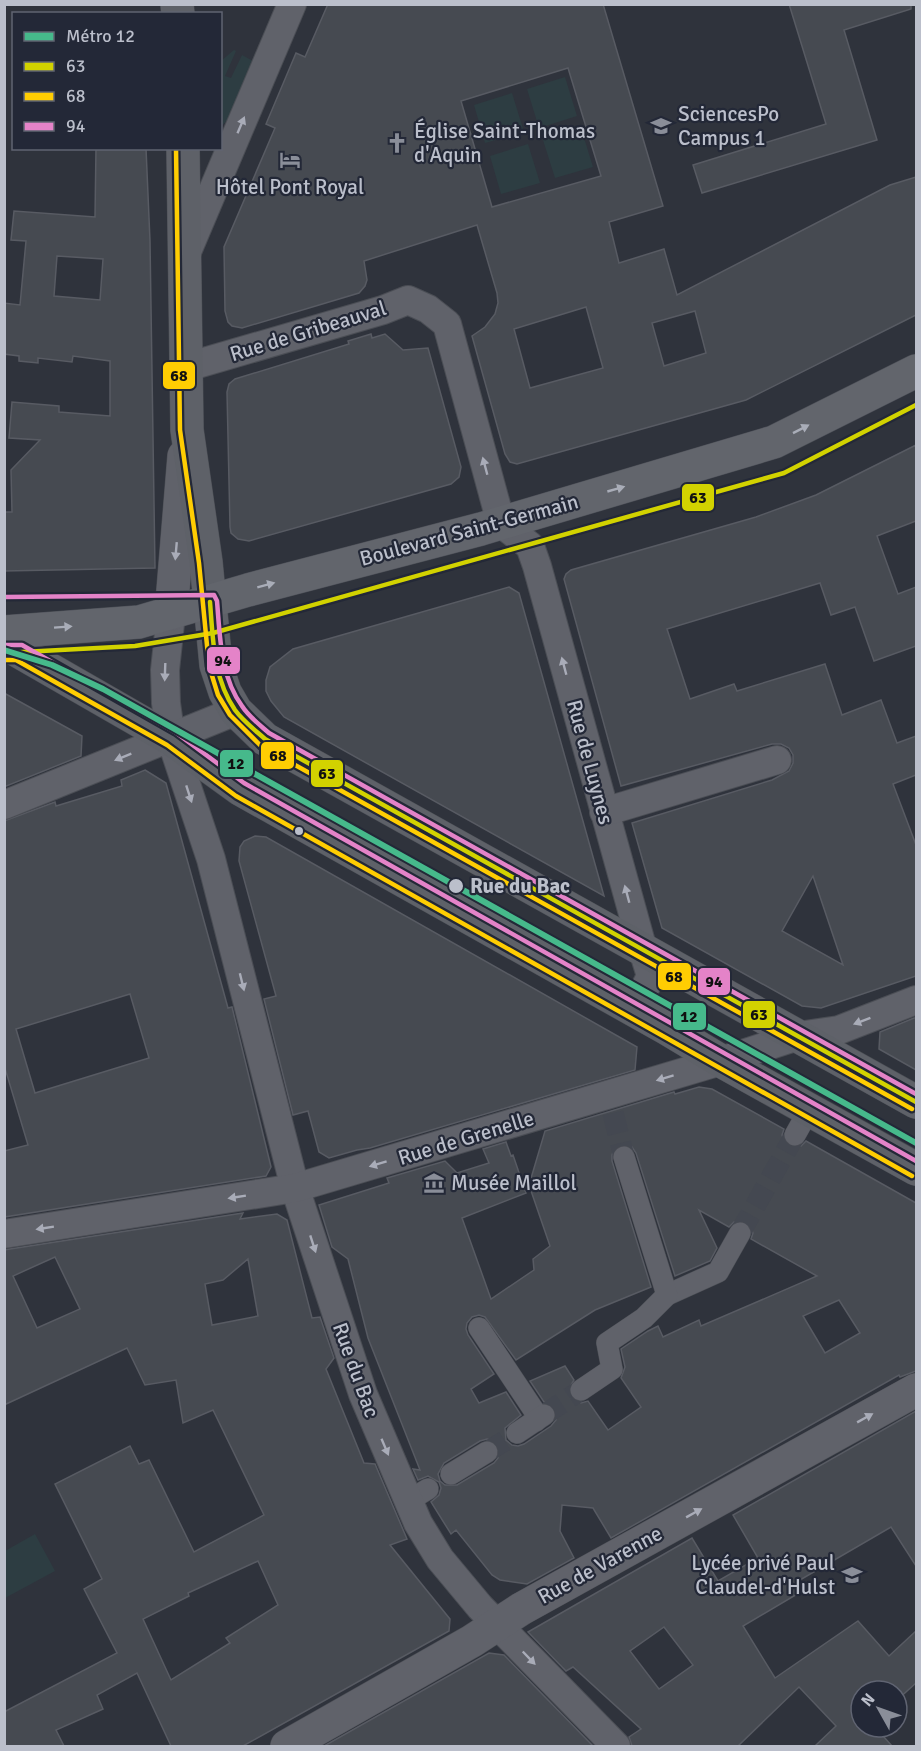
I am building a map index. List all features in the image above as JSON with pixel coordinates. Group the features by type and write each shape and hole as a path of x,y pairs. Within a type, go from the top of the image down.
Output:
{"main road":[{"name":"Rue du Bac","path":"183,150 187,430 206,562 216,665 225,692 236,711 265,739 916,1102"},
{"name":"Boulevard Saint-Germain","path":"4,632 139,622 248,590 501,522 774,442 916,371"},
{"path":"4,644 171,739 240,789 721,1061 802,1122 916,1169"}],"street":[{"path":"185,256 292,4"},
{"name":"Rue de Gribeauval","path":"187,367 383,310 408,300 428,309 447,324 501,522"},
{"name":"Rue du Bac","path":"187,430 165,670 165,703 171,739 211,859 295,1188 363,1394 418,1495 418,1523 440,1559 497,1625 616,1746"},
{"name":"Rue de Luynes","path":"501,522 530,546 642,951 651,975 634,1010"},
{"path":"4,805 236,711"},
{"path":"604,812 777,760"},
{"name":"Rue de Grenelle","path":"4,1234 295,1188 611,1104 721,1061 798,1036 839,1030 916,1000"},
{"path":"624,1157 667,1295"},
{"path":"581,1390 612,1369 607,1343 644,1318 667,1295 718,1272 740,1233"},
{"path":"479,1328 540,1418 517,1433"},
{"name":"Rue de Varenne","path":"287,1746 472,1641 531,1604 916,1390"},
{"path":"451,1474 487,1452"}],"shaded area":[{"path":"234,50 236,51 225,76 231,78 242,55 253,61 227,121 222,125 222,60"},
{"path":"565,77 577,116 539,128 527,89"},
{"path":"512,93 524,132 485,143 474,105"},
{"path":"581,128 593,167 555,178 543,140"},
{"path":"528,144 540,183 501,194 490,156"},
{"path":"35,1534 55,1571 5,1598 5,1551"}],"building":[{"path":"328,4 603,4 663,206 609,222 619,263 664,249 677,295 890,185 916,177 916,315 746,400 517,464 510,462 505,454 472,336 485,327 495,314 498,303 477,225 364,261 367,280 359,293 242,328 232,326 228,322 225,311 224,247 275,128 266,124 296,53 305,57","holes":["568,68 601,176 492,207 461,101","586,307 603,368 530,388 514,329","695,311 706,353 664,366 652,323"]},
{"path":"789,4 911,4 911,9 844,30 877,140 702,193 693,165 826,124"},
{"path":"96,150 146,150 150,241 155,568 4,571 4,512 12,512 11,470 40,440 9,438 12,402 59,406 59,412 110,416 110,361 73,356 72,362 38,358 38,363 19,361 19,356 4,354 4,303 20,305 26,241 11,240 14,211 95,217","holes":["57,256 103,259 100,300 54,296"]},
{"path":"371,334 372,338 385,334 403,350 428,348 461,467 459,477 451,484 249,541 238,539 231,533 230,527 227,392 229,384 235,379 349,344 348,341"},
{"path":"916,445 916,521 877,536 898,594 916,587 916,646 874,661 855,607 831,615 820,583 667,629 690,699 734,684 737,691 825,664 842,715 881,700 897,743 916,736 916,775 893,784 916,845 916,976 821,1008 802,1006 662,928 632,823 772,780 789,771 793,763 793,755 789,748 781,744 772,744 621,786 564,579 571,570 756,517 816,495","holes":["813,876 843,965 782,931"]},
{"path":"509,587 519,593 604,896 284,717 266,691 266,680 270,667 293,649"},
{"path":"4,693 82,736 81,756 4,787"},
{"path":"145,770 166,783 228,1008 232,1007 271,1167 266,1176 4,1217 4,1151 28,1145 4,1065 4,821 55,802 56,806 122,786 121,780","holes":["130,994 149,1058 35,1093 16,1029"]},
{"path":"255,836 266,837 637,1047 635,1070 370,1148 329,1158 319,1152 308,1111 293,1115 264,999 276,996 239,861 240,847 244,841"},
{"path":"916,1018 916,1070 879,1049 880,1032"},
{"path":"699,1087 712,1089 784,1129 782,1135 789,1146 801,1146 806,1141 916,1203 916,1371 900,1377 899,1375 611,1538 593,1508 562,1505 560,1531 574,1558 527,1584 500,1580 492,1575 456,1530 451,1534 431,1502 439,1495 441,1488 439,1482 428,1476 418,1480 413,1469 420,1470 368,1338 348,1259 332,1247 319,1205 389,1183 387,1178 445,1161 457,1173 489,1163 483,1149 506,1142 526,1193 462,1218 491,1299 534,1270 533,1259 550,1246 529,1185 545,1131 674,1092 675,1094","holes":["621,1145 632,1147 636,1153 675,1276 710,1261 717,1248 699,1210 729,1227 734,1222 746,1222 753,1233 751,1239 817,1276 701,1326 699,1320 663,1337 658,1326 621,1349 625,1367 621,1378 641,1407 608,1430 588,1401 581,1403 571,1398 568,1390 574,1380 565,1366 530,1381 544,1402 554,1407 557,1414 556,1420 524,1444 512,1445 506,1440 505,1428 521,1415 506,1392 479,1403 471,1389 494,1374 468,1335 467,1323 472,1317 479,1315 485,1317 516,1360 595,1310 651,1287 612,1161 614,1149","839,1300 860,1333 825,1353 803,1316","487,1439 494,1441 498,1446 498,1458 494,1463 457,1485 445,1485 440,1481 438,1474 444,1463"]},
{"path":"243,1213 240,1219 277,1214 287,1220 312,1318 320,1317 334,1358 326,1369 364,1463 375,1464 407,1539 390,1545 450,1619 449,1631 243,1746 171,1746 137,1673 97,1695 103,1709 56,1730 64,1746 4,1746 4,1712 117,1653 84,1589 102,1579 55,1484 130,1446 139,1464 149,1460 194,1552 264,1515 213,1410 183,1423 176,1380 145,1385 127,1348 4,1405 4,1250","holes":["55,1257 80,1309 37,1328 13,1276","248,1259 258,1316 212,1325 205,1284 223,1280","258,1561 278,1605 226,1638 230,1643 171,1680 143,1619 189,1596 188,1593"]},
{"path":"916,1411 916,1566 891,1527 793,1584 799,1593 743,1626 775,1678 858,1621 889,1656 916,1631 916,1683 909,1689 909,1679 849,1679 849,1739 886,1739 892,1746 815,1746 836,1726 799,1687 738,1746 632,1746 629,1737 641,1729 573,1667 566,1671 528,1632 692,1538 718,1581 758,1558 733,1515","holes":["664,1627 693,1665 659,1689 630,1651"]},
{"path":"489,1653 504,1655 593,1746 324,1746"}],"tunnel":[{"path":"613,1113 624,1157"},
{"path":"740,1233 795,1135"},
{"path":"544,1415 581,1390"},
{"path":"487,1452 517,1433"}],"metro line":[{"name":"12","path":"4,650 52,665 103,689 916,1143"}],"transit line":[{"name":"68","path":"176,150 180,430 199,563 209,666 218,695 230,715 261,746 912,1109"},
{"name":"63","path":"4,653 135,646 213,633 784,473 916,405"},
{"name":"94","path":"4,597 214,595 217,601 222,655 229,682 245,710 269,733 916,1094"},
{"name":"63","path":"210,602 215,658 222,685 238,714 265,739 916,1102"},
{"name":"94","path":"4,645 22,645 175,732 244,783 916,1161"},
{"name":"68","path":"5,660 16,660 167,745 236,796 912,1176"}],"place":[{"name":"SciencesPo Campus 1","path":"661,126"},
{"name":"Église Saint-Thomas d'Aquin","path":"397,143"},
{"name":"Hôtel Pont Royal","path":"290,160"},
{"name":"Rue du Bac","path":"456,886"},
{"name":"Musée Maillol","path":"434,1183"},
{"name":"Lycée privé Paul Claudel-d'Hulst","path":"852,1575"}]}
